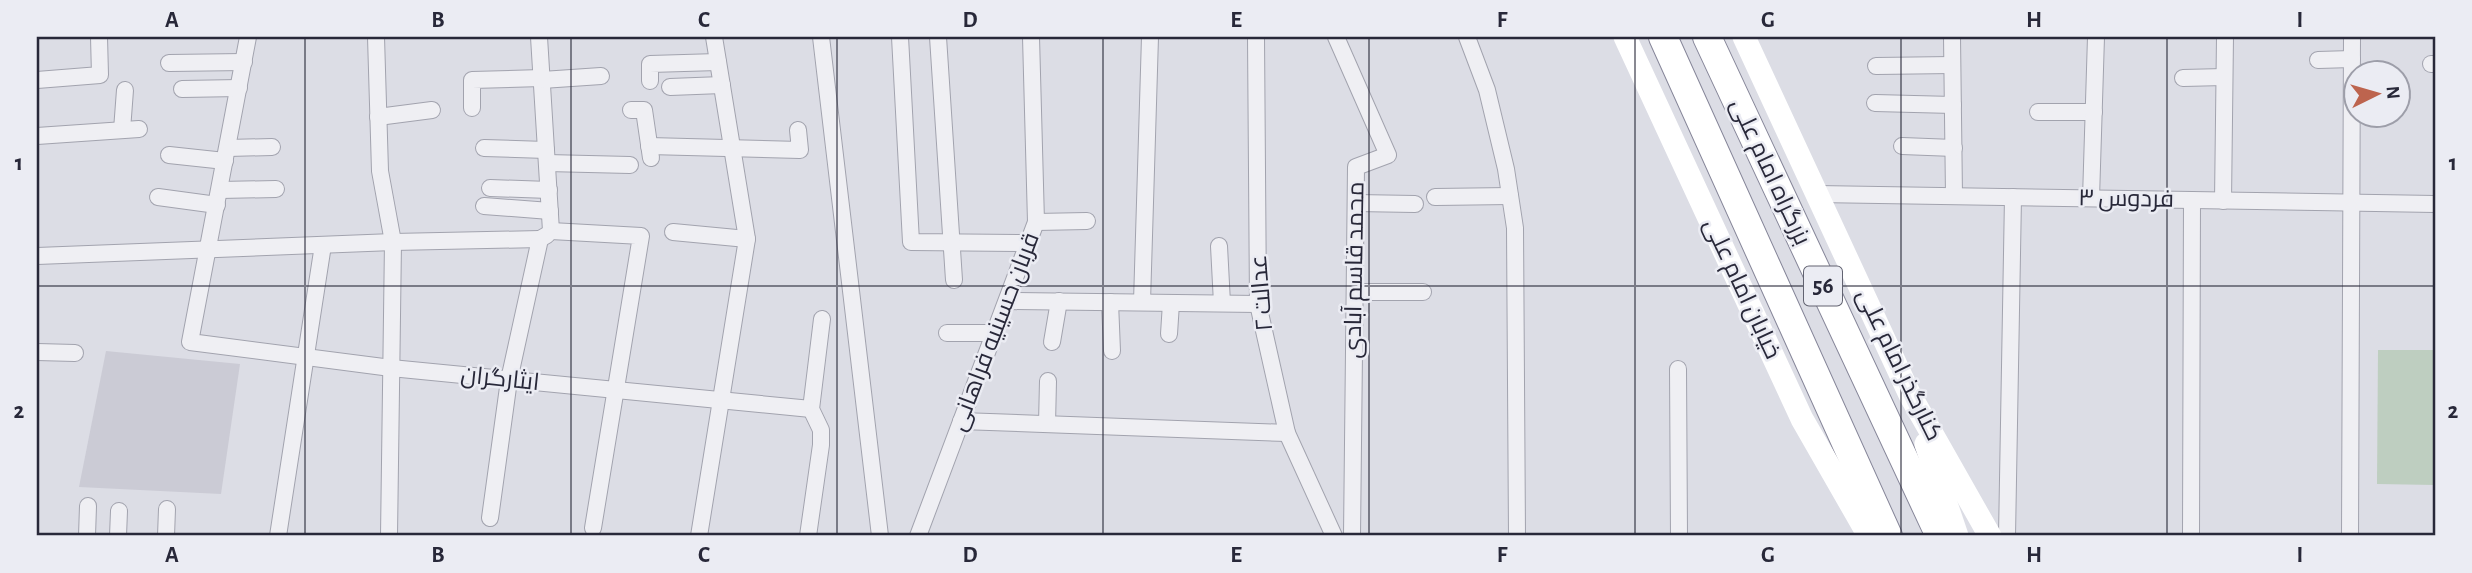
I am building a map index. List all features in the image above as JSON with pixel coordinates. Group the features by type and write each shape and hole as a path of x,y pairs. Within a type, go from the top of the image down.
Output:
{"highway":[{"name":"بزرگراه امام علی","path":"1663,37 1888,536"},
{"name":"بزرگراه امام علی","path":"1707,37 1940,536"}],"main road":[{"name":"خیابان امام علی","path":"1625,37 1802,419 1869,536"},
{"name":"کنارگذر امام علی","path":"1744,37 1910,395 1990,536"},
{"path":"1910,395 1957,536"}],"street":[{"path":"37,80 100,75 99,37"},
{"path":"209,249 248,37"},
{"path":"376,37 380,171 393,242 389,536"},
{"path":"490,518 509,380 550,211 539,37"},
{"path":"699,536 747,239 714,37"},
{"path":"821,37 880,536"},
{"path":"900,37 912,242 1028,243"},
{"path":"939,37 954,280"},
{"name":"قربان حسینیه فراهانی","path":"918,536 1036,222 1031,37"},
{"path":"1142,302 1150,37"},
{"name":"عدالت ۲","path":"1255,37 1258,304 1287,433 1334,536"},
{"name":"محمد قاسم آبادی","path":"1336,37 1388,155 1356,167 1352,536"},
{"path":"1467,37 1487,90 1515,228 1517,536"},
{"path":"1952,37 1954,196"},
{"path":"2091,198 2096,37"},
{"path":"2223,201 2225,37"},
{"path":"2350,536 2352,37"},
{"path":"2318,60 2352,59"},
{"path":"169,63 244,62"},
{"path":"650,81 650,64 718,62"},
{"path":"1876,66 1952,65"},
{"path":"471,108 472,80 601,76"},
{"path":"2183,78 2224,78"},
{"path":"670,88 722,85"},
{"path":"181,89 239,88"},
{"path":"122,130 125,90"},
{"path":"1875,103 1953,106"},
{"path":"378,117 432,110"},
{"path":"631,110 644,110 650,152 732,146 800,150 798,130"},
{"path":"2038,111 2094,112"},
{"path":"37,136 139,129"},
{"path":"1902,146 1954,148"},
{"path":"169,155 226,155 272,147"},
{"path":"484,148 630,166"},
{"path":"490,188 549,190"},
{"path":"158,197 218,197 276,189"},
{"name":"فردوس ۳","path":"1816,194 2435,204"},
{"path":"1435,197 1510,196"},
{"path":"2007,536 2014,197"},
{"path":"2190,536 2192,200"},
{"path":"1356,204 1415,204"},
{"path":"484,206 550,211"},
{"path":"1036,222 1087,221"},
{"path":"673,232 747,239"},
{"path":"37,256 546,235 641,236 593,528"},
{"path":"278,536 323,245"},
{"path":"1219,246 1222,303"},
{"name":"ایثارگران","path":"209,249 190,341 391,368 811,410"},
{"path":"1355,292 1423,292"},
{"path":"1007,301 1258,304"},
{"path":"1052,342 1059,301"},
{"path":"1110,302 1112,351"},
{"path":"1169,334 1171,303"},
{"path":"808,536 821,445 821,430 811,410 822,319"},
{"path":"947,333 994,333"},
{"path":"37,352 75,353"},
{"path":"1678,369 1679,536"},
{"path":"1047,424 1048,381"},
{"path":"961,421 1287,433"},
{"path":"87,536 88,506"},
{"path":"166,536 167,509"},
{"path":"118,536 119,511"}],"shaded area":[{"path":"106,351 240,364 221,494 79,487"}],"green space":[{"path":"2378,350 2435,350 2435,485 2377,484"}]}
